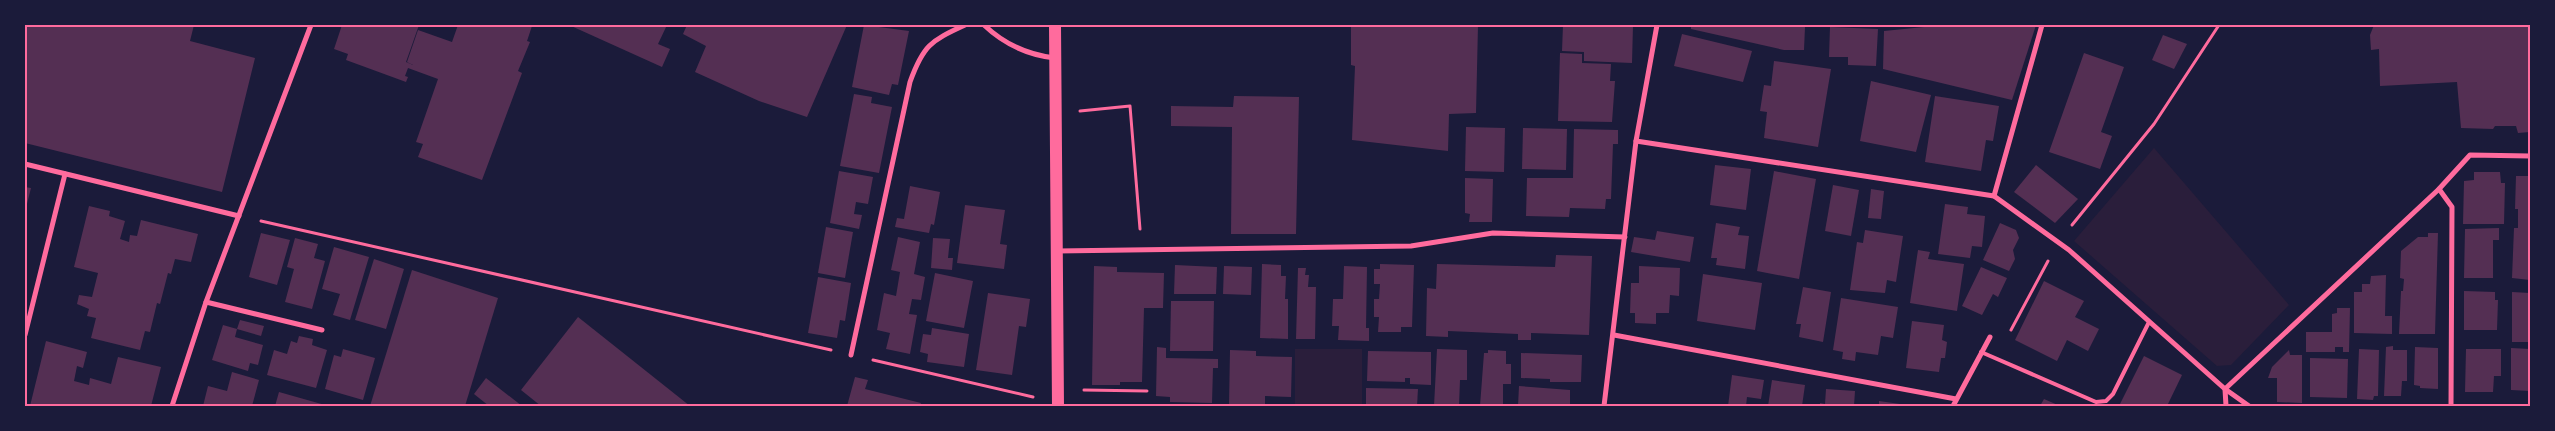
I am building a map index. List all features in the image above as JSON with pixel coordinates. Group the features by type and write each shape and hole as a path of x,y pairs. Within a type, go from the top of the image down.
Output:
{"main road":[{"path":"1055,25 1058,404"}],"street":[{"path":"172,406 206,302 311,25"},
{"path":"851,355 913,74 919,56 936,39 966,25"},
{"path":"984,25 993,33 1032,56 1055,58"},
{"path":"1604,406 1626,237 1636,141 1657,25"},
{"path":"1994,196 2042,25"},
{"path":"1636,141 1994,196 2058,243 2226,389 2249,406"},
{"path":"2226,406 2226,389 2438,189 2470,155 2530,156"},
{"path":"25,164 239,216"},
{"path":"25,335 65,174"},
{"path":"2438,189 2452,207 2451,406"},
{"path":"1056,251 1411,246 1493,232 1626,237"},
{"path":"206,302 322,330"},
{"path":"1614,335 1956,399"},
{"path":"1953,406 1990,337"}],"lane":[{"path":"1981,352 2096,402 2106,401 2112,394 2148,322"}],"path":[{"path":"1997,358 2058,243 2154,124 2219,25"},
{"path":"1080,111 1130,106 1141,249"},
{"path":"239,216 1058,404"},
{"path":"1081,390 1146,391"}],"shaded area":[{"path":"2154,148 2289,305 2231,365 2217,366 2074,241"},
{"path":"1295,349 1362,349 1362,406 1295,406"}],"building":[{"path":"25,25 194,25 190,41 255,58 222,192 25,143"},
{"path":"342,25 419,25 406,62 413,65 407,62 418,30 452,42 458,25 532,26 527,41 530,42 518,71 522,73 482,180 418,157 423,144 416,142 438,79 408,68 405,76 408,77 406,82 346,60 348,54 334,49"},
{"path":"569,25 667,25 658,44 670,49 662,67"},
{"path":"687,25 847,25 807,117 759,101 695,72 706,46 683,34"},
{"path":"864,25 909,31 898,85 892,84 889,95 852,87"},
{"path":"1351,25 1478,25 1476,113 1449,114 1448,151 1352,140 1355,66 1351,65"},
{"path":"1563,25 1633,25 1632,63 1584,61 1584,52 1562,51"},
{"path":"1691,25 1805,27 1804,50 1784,50 1691,29"},
{"path":"1944,25 2036,25 2012,100 1883,69 1884,31"},
{"path":"2374,25 2530,25 2530,132 2518,133 2516,126 2495,126 2493,129 2461,128 2457,82 2380,86 2379,49 2371,50 2370,35"},
{"path":"1830,27 1878,29 1876,66 1848,65 1848,57 1829,57"},
{"path":"1682,34 1752,51 1743,82 1674,66"},
{"path":"2163,35 2187,44 2174,69 2152,60"},
{"path":"1560,53 1582,54 1582,63 1611,64 1610,81 1615,81 1612,122 1558,121"},
{"path":"2084,53 2124,67 2101,132 2112,136 2100,169 2049,152"},
{"path":"1774,61 1831,69 1818,147 1764,138 1767,112 1760,111 1764,85 1771,86"},
{"path":"1871,81 1931,95 1916,152 1860,141"},
{"path":"854,94 872,97 871,103 892,107 879,173 840,166"},
{"path":"1234,96 1299,97 1296,234 1231,234 1232,127 1171,126 1171,106 1233,107"},
{"path":"1935,96 1999,106 1993,141 1986,140 1981,171 1925,162"},
{"path":"1466,127 1505,128 1504,172 1465,171"},
{"path":"1523,128 1567,129 1566,170 1522,169"},
{"path":"1574,129 1618,130 1618,144 1613,144 1611,199 1606,199 1605,209 1570,208 1569,217 1526,216 1527,178 1573,178"},
{"path":"1715,165 1751,169 1746,210 1710,205"},
{"path":"2036,165 2078,199 2055,223 2014,192"},
{"path":"839,171 873,177 868,204 856,202 854,214 862,215 859,229 830,223"},
{"path":"1774,171 1816,179 1799,279 1757,271"},
{"path":"2474,172 2500,172 2501,183 2505,183 2504,224 2463,224 2464,181 2474,180"},
{"path":"2516,176 2530,176 2530,280 2512,278 2514,228 2518,228 2518,209 2515,209"},
{"path":"1465,178 1493,179 1492,222 1469,222 1470,214 1465,213"},
{"path":"1833,185 1859,190 1851,236 1825,231"},
{"path":"910,186 940,192 934,225 931,224 929,233 895,227 897,218 904,219"},
{"path":"25,187 31,188 26,208 25,208"},
{"path":"1871,189 1884,191 1881,219 1868,218"},
{"path":"1945,204 1968,207 1967,214 1985,216 1982,247 1972,246 1970,258 1938,254"},
{"path":"965,205 1005,210 1000,244 1007,245 1004,269 957,263"},
{"path":"89,206 110,211 109,216 125,221 120,239 129,242 130,235 137,236 141,220 198,234 191,262 175,259 171,274 168,273 160,304 157,303 150,332 145,331 140,350 91,338 96,318 87,316 89,309 77,304 79,295 92,297 98,273 74,267"},
{"path":"1716,223 1740,227 1738,235 1749,236 1745,269 1716,265 1717,258 1711,258"},
{"path":"2000,223 2016,230 2019,238 2013,250 2015,259 2009,271 1983,260"},
{"path":"826,227 853,232 845,278 818,273"},
{"path":"2499,228 2499,240 2493,240 2493,278 2464,278 2465,229"},
{"path":"1865,230 1903,236 1896,282 1887,280 1885,293 1850,290 1857,242 1863,243"},
{"path":"1657,231 1694,237 1690,262 1631,252 1634,237 1655,240"},
{"path":"261,233 290,240 277,285 249,277"},
{"path":"2428,233 2438,233 2435,334 2399,334 2401,291 2403,291 2404,279 2400,278 2401,251 2418,237 2428,237"},
{"path":"898,237 920,242 914,274 925,277 921,300 912,299 909,314 917,315 910,354 886,349 890,333 877,330 884,293 896,296 900,272 891,270"},
{"path":"295,238 318,244 314,258 325,261 312,309 285,302 294,269 287,267"},
{"path":"933,238 950,239 948,258 953,258 952,270 931,268"},
{"path":"334,247 369,257 350,320 333,315 340,294 322,289"},
{"path":"1918,250 1930,252 1928,259 1964,264 1957,311 1910,303"},
{"path":"1556,255 1592,256 1589,335 1531,333 1531,340 1518,340 1518,334 1448,331 1448,337 1426,336 1427,288 1436,289 1437,264 1555,267"},
{"path":"374,259 404,269 386,329 355,320"},
{"path":"1262,264 1281,265 1281,276 1286,276 1285,299 1288,299 1288,339 1260,338"},
{"path":"1380,264 1414,265 1412,327 1401,327 1401,332 1378,332 1379,317 1374,317 1374,299 1379,299 1380,284 1374,284 1374,269 1380,269"},
{"path":"1175,265 1217,267 1216,294 1174,294"},
{"path":"1094,266 1117,267 1117,272 1164,273 1163,308 1144,308 1142,382 1120,382 1120,385 1092,385"},
{"path":"1224,266 1252,267 1251,295 1223,294"},
{"path":"1344,266 1367,267 1366,328 1369,328 1369,341 1338,340 1339,326 1332,326 1333,299 1343,299"},
{"path":"1639,266 1680,268 1679,296 1670,295 1669,313 1656,313 1656,324 1635,323 1635,313 1630,313 1631,283 1639,283"},
{"path":"1981,267 2007,278 1998,297 1993,294 1982,315 1962,306"},
{"path":"1298,268 1306,268 1305,275 1309,275 1308,287 1316,287 1315,339 1296,339"},
{"path":"412,270 498,298 465,406 370,406"},
{"path":"935,273 973,281 964,328 926,321"},
{"path":"1703,274 1762,283 1755,330 1697,321"},
{"path":"2386,275 2385,316 2392,316 2392,334 2354,333 2354,292 2362,292 2362,284 2370,284 2371,276"},
{"path":"818,277 851,283 845,321 840,320 837,338 808,333"},
{"path":"2044,281 2084,301 2075,317 2099,329 2088,351 2067,340 2057,361 2015,340"},
{"path":"1803,287 1831,292 1823,342 1799,337 1801,324 1796,324"},
{"path":"2464,291 2495,292 2495,300 2498,300 2497,330 2464,330"},
{"path":"2512,292 2530,293 2530,342 2512,342"},
{"path":"988,293 1030,299 1026,327 1019,326 1012,375 976,370"},
{"path":"1841,298 1898,307 1893,338 1881,336 1878,355 1856,352 1855,361 1842,359 1843,352 1833,350"},
{"path":"1171,301 1214,301 1213,351 1170,351"},
{"path":"2337,308 2350,308 2349,352 2343,352 2343,347 2335,347 2335,352 2306,352 2306,332 2332,332 2332,314 2337,313"},
{"path":"578,317 690,406 541,406 521,390"},
{"path":"240,320 264,326 261,336 237,329"},
{"path":"1912,321 1944,325 1942,340 1947,342 1945,358 1941,358 1939,372 1906,368"},
{"path":"223,325 237,329 235,337 263,345 258,365 250,363 248,371 212,360"},
{"path":"932,328 969,334 964,367 927,362 928,354 920,352 923,334 931,335"},
{"path":"299,336 313,339 312,345 327,350 316,388 267,375 274,350 287,354 291,341 297,343"},
{"path":"46,341 87,352 83,368 77,366 74,381 89,385 90,378 111,384 118,357 161,367 151,406 30,406"},
{"path":"2393,346 2393,350 2407,350 2407,381 2402,381 2401,396 2384,396 2386,347"},
{"path":"1157,347 1166,348 1166,358 1218,359 1218,368 1213,368 1212,403 1170,402 1170,397 1156,396"},
{"path":"2415,347 2438,348 2438,389 2420,388 2420,386 2414,385"},
{"path":"2511,348 2530,349 2530,391 2511,390"},
{"path":"343,349 375,358 363,400 325,389 334,355 341,357"},
{"path":"1437,349 1467,350 1467,380 1460,380 1459,406 1434,406"},
{"path":"2359,349 2379,350 2378,396 2374,396 2373,400 2357,399"},
{"path":"2466,349 2501,349 2501,376 2494,376 2493,392 2465,392"},
{"path":"1230,350 1256,351 1256,356 1292,357 1291,397 1265,396 1265,406 1229,406"},
{"path":"1488,350 1506,351 1506,364 1511,364 1511,384 1503,384 1503,406 1480,406 1484,353 1488,353"},
{"path":"2289,350 2290,355 2302,355 2302,403 2277,402 2277,378 2268,378 2272,367"},
{"path":"1368,351 1431,352 1431,385 1410,384 1410,378 1405,378 1405,382 1367,381"},
{"path":"1521,353 1582,355 1581,382 1550,382 1550,379 1521,378"},
{"path":"2144,356 2182,375 2167,406 2119,406"},
{"path":"2310,358 2348,359 2347,398 2310,397"},
{"path":"232,372 259,380 252,406 203,406 208,386 227,391"},
{"path":"1732,375 1764,380 1761,399 1747,397 1746,406 1728,406"},
{"path":"855,377 868,380 865,389 921,403 920,406 847,406"},
{"path":"486,378 522,406 489,406 474,394"},
{"path":"1772,380 1805,385 1802,406 1768,406"},
{"path":"1519,386 1570,390 1570,406 1518,406"},
{"path":"1366,388 1418,389 1417,406 1366,406"},
{"path":"1826,389 1855,391 1854,406 1820,406 1820,403 1825,404"},
{"path":"279,392 325,405 325,406 275,406"},
{"path":"2044,399 2060,406 2040,406"},
{"path":"1879,401 1907,405 1907,406 1879,406"}]}
